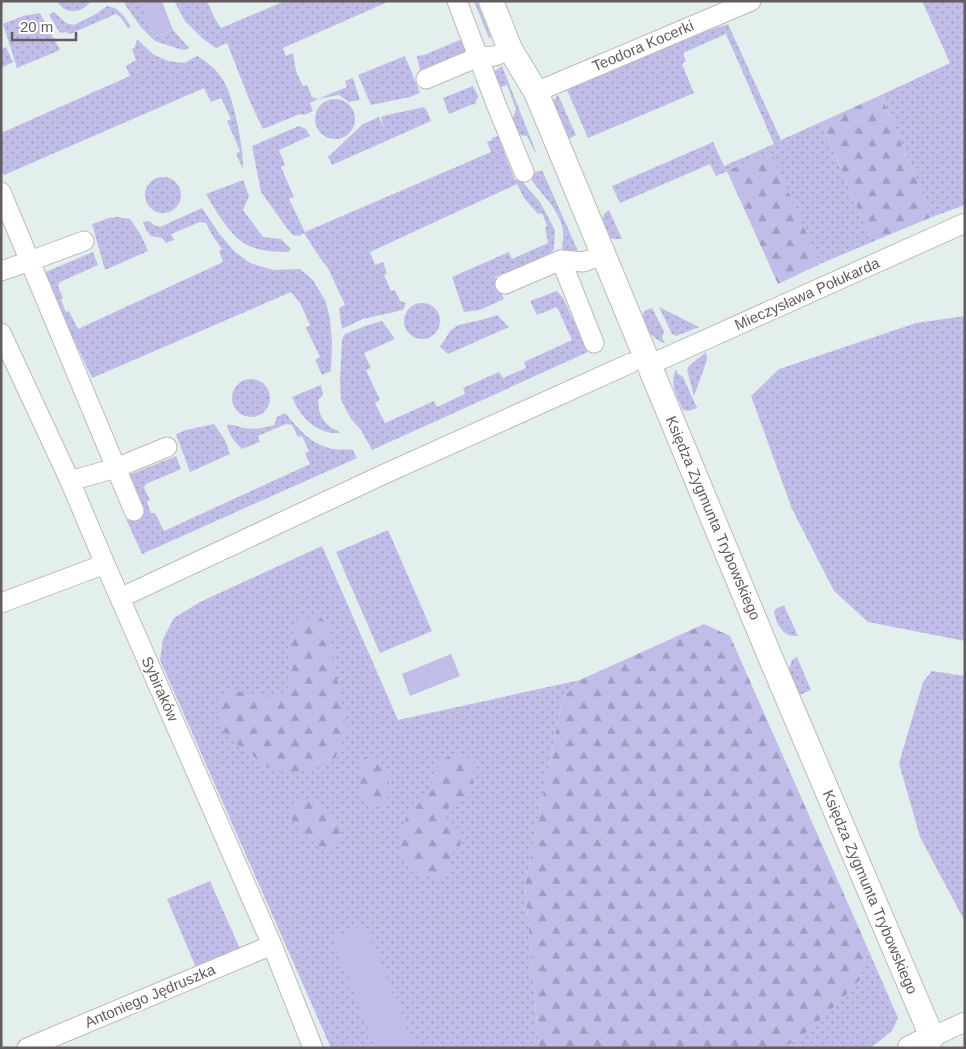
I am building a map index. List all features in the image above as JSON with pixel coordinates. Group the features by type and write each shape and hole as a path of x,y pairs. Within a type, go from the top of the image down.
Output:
{"street":[{"path":"457,1 524,172"},
{"name":"Księdza Zygmunta Trybowskiego","path":"491,1 510,49 536,92 604,255 640,364 768,650 932,1037"},
{"name":"Teodora Kocerki","path":"536,92 751,1"},
{"path":"426,79 478,58 495,56 510,49"},
{"path":"1,192 134,511"},
{"name":"Mieczysława Połukarda","path":"120,598 380,476 640,364 670,354 965,224"},
{"path":"1,270 84,241"},
{"path":"505,284 561,260 583,262 604,255"},
{"path":"561,260 594,343"},
{"name":"Sybiraków","path":"1,332 70,481 272,945 313,1048"},
{"path":"70,481 116,468 167,447"},
{"path":"1,603 105,564"},
{"name":"Antoniego Jędruszka","path":"27,1048 272,945"},
{"path":"910,1048 965,1022"}],"green space":[{"path":"57,1 91,1 83,8 69,11 60,6"},
{"path":"127,1 145,1 141,3 154,37 173,30 189,48 185,50 179,49 155,41 140,26 124,3"},
{"path":"145,1 162,1 173,30 154,37 140,3"},
{"path":"174,1 207,1 221,28 285,1 390,1 283,48 286,56 293,53 296,71 303,86 307,85 312,97 318,99 310,103 313,111 304,115 300,114 263,129 227,43 216,48 202,38 185,21"},
{"path":"474,1 477,1 491,37 489,38"},
{"path":"922,1 965,1 965,205 932,217 881,95 950,63"},
{"path":"107,6 118,10 131,27 128,28 116,14 70,34 60,33 49,15 54,12 66,23 74,25"},
{"path":"40,13 60,50 17,68 3,24 23,16"},
{"path":"728,24 781,140 821,122 872,242 820,264 770,153 716,176 710,164 620,203 612,186 713,142 724,166 774,144 726,34 683,53 686,61 682,64 694,93 588,138 567,90 698,34"},
{"path":"467,37 469,50 420,71 417,56 424,55"},
{"path":"137,39 154,55 168,61 184,63 197,56 219,74 230,95 240,135 243,169 236,154 240,151 227,121 231,119 221,98 211,102 204,88 4,175 1,169 1,133 130,76 126,66 136,60 132,49 135,47"},
{"path":"6,47 13,62 1,68 1,49"},
{"path":"405,56 420,93 410,97 371,105 358,75"},
{"path":"502,66 536,152 527,136 519,135 512,120 516,109 507,85 498,88 493,75"},
{"path":"353,78 360,100 349,102 339,95 318,99 347,87 345,81"},
{"path":"473,86 478,96 475,105 473,104 449,114 443,98"},
{"path":"558,95 576,135 569,139 565,138 552,109 553,101"},
{"path":"881,95 932,217 872,242 821,122"},
{"path":"335,99 349,105 355,119 349,133 335,139 321,133 315,119 321,105"},
{"path":"424,107 431,121 332,165 328,157 363,124 379,117 384,128 381,117"},
{"path":"299,126 306,129 310,136 279,150 285,165 281,167 294,197 289,199 305,232 491,152 487,142 498,136 515,180 519,178 540,202 555,230 554,249 548,256 495,277 504,299 480,310 464,312 452,277 509,252 512,259 548,243 545,227 547,226 542,213 538,214 524,198 517,184 370,252 375,265 383,262 387,273 384,275 391,291 395,290 400,301 406,303 403,310 363,319 342,329 339,308 345,305 328,268 304,233 299,236 293,235 261,192 252,146"},
{"path":"771,152 820,264 778,284 727,171"},
{"path":"542,170 578,251 571,254 562,252 563,229 561,221 553,207 529,176"},
{"path":"163,177 170,178 176,182 180,188 180,202 176,208 170,212 163,213 156,212 150,208 146,202 145,195 146,188 150,182 156,178"},
{"path":"243,180 249,196 243,210 263,237 281,239 291,249 288,252 261,250 245,244 228,228 206,194"},
{"path":"202,208 234,251 250,263 273,270 300,269 313,280 326,302 330,319 332,341 331,371 322,375 315,360 320,357 306,328 310,325 300,303 291,292 92,378 74,340 69,342 41,274 93,252 98,265 60,282 58,286 66,312 69,311 78,329 223,262 219,251 222,249 206,223 200,222 171,234 174,240 166,243 162,238 151,236 143,222 149,221 160,227"},
{"path":"609,210 622,239 613,239 607,236 601,223 604,214"},
{"path":"118,217 130,219 141,235 148,251 105,270 92,224"},
{"path":"557,291 563,298 588,352 372,450 361,430 351,419 341,400 342,339 345,334 382,321 395,339 364,353 371,368 366,370 380,400 375,403 385,423 434,401 437,407 465,394 463,388 499,372 503,378 526,368 524,362 572,340 557,307 537,315 530,301"},
{"path":"422,303 429,304 435,308 439,314 439,328 435,334 429,338 422,339 415,338 409,334 405,328 404,321 405,314 409,308 415,304"},
{"path":"659,307 699,327 676,336 672,334"},
{"path":"652,308 664,331 662,338 665,343 656,339 645,324 644,311"},
{"path":"497,315 509,327 448,354 439,346 450,331 458,325"},
{"path":"965,316 965,641 868,622 834,591 792,509 751,396 779,369 916,323"},
{"path":"706,352 707,360 694,396 687,370 690,365"},
{"path":"676,369 678,374 683,377 697,408 688,411 683,410 676,395 673,380"},
{"path":"251,379 264,385 270,398 264,411 251,417 238,411 232,398 238,385"},
{"path":"321,385 323,395 318,400 321,416 329,426 340,433 326,432 308,422 297,408 292,397"},
{"path":"285,413 318,444 333,449 353,450 357,458 142,554 126,519 142,515 125,480 126,476 176,456 181,469 146,484 144,488 150,500 147,502 151,513 155,513 164,531 310,464 305,453 309,451 302,436 298,437 292,425 286,424 258,436 260,442 242,449 229,432 227,425 248,429 263,428 274,425 277,417"},
{"path":"214,424 225,440 230,454 190,472 176,434"},
{"path":"388,530 432,631 380,653 336,552"},
{"path":"322,546 398,720 580,680 563,697 525,885 539,1048 331,1048 160,660 163,639 174,618 200,602"},
{"path":"784,605 798,636 784,632 776,620 775,611"},
{"path":"312,616 322,618 329,628 336,674 348,728 335,758 310,771 285,773 261,764 250,752 233,742 222,730 217,705 222,694 235,691 271,697 281,695 290,685 291,664 287,650 292,635 299,622"},
{"path":"704,624 730,636 868,949 860,980 807,1032 783,1048 539,1048 525,885 563,697 580,680"},
{"path":"451,654 460,676 410,696 402,674"},
{"path":"797,657 811,690 797,696 788,671 792,660"},
{"path":"932,671 965,676 965,922 920,837 899,763 923,682"},
{"path":"456,752 473,761 473,781 470,796 462,801 451,804 446,810 447,818 461,832 460,846 453,852 447,872 438,878 413,873 398,844 407,815 429,792 438,763"},
{"path":"369,754 380,759 389,778 386,804 375,805 364,801 359,778 362,760"},
{"path":"297,800 311,801 327,811 342,833 339,844 331,850 323,848 302,833 289,816 290,806"},
{"path":"210,881 241,951 197,970 167,899"},
{"path":"365,924 415,1048 376,1048 332,938"},
{"path":"868,949 898,1018 892,1031 869,1048 783,1048 807,1032 860,980"}]}
